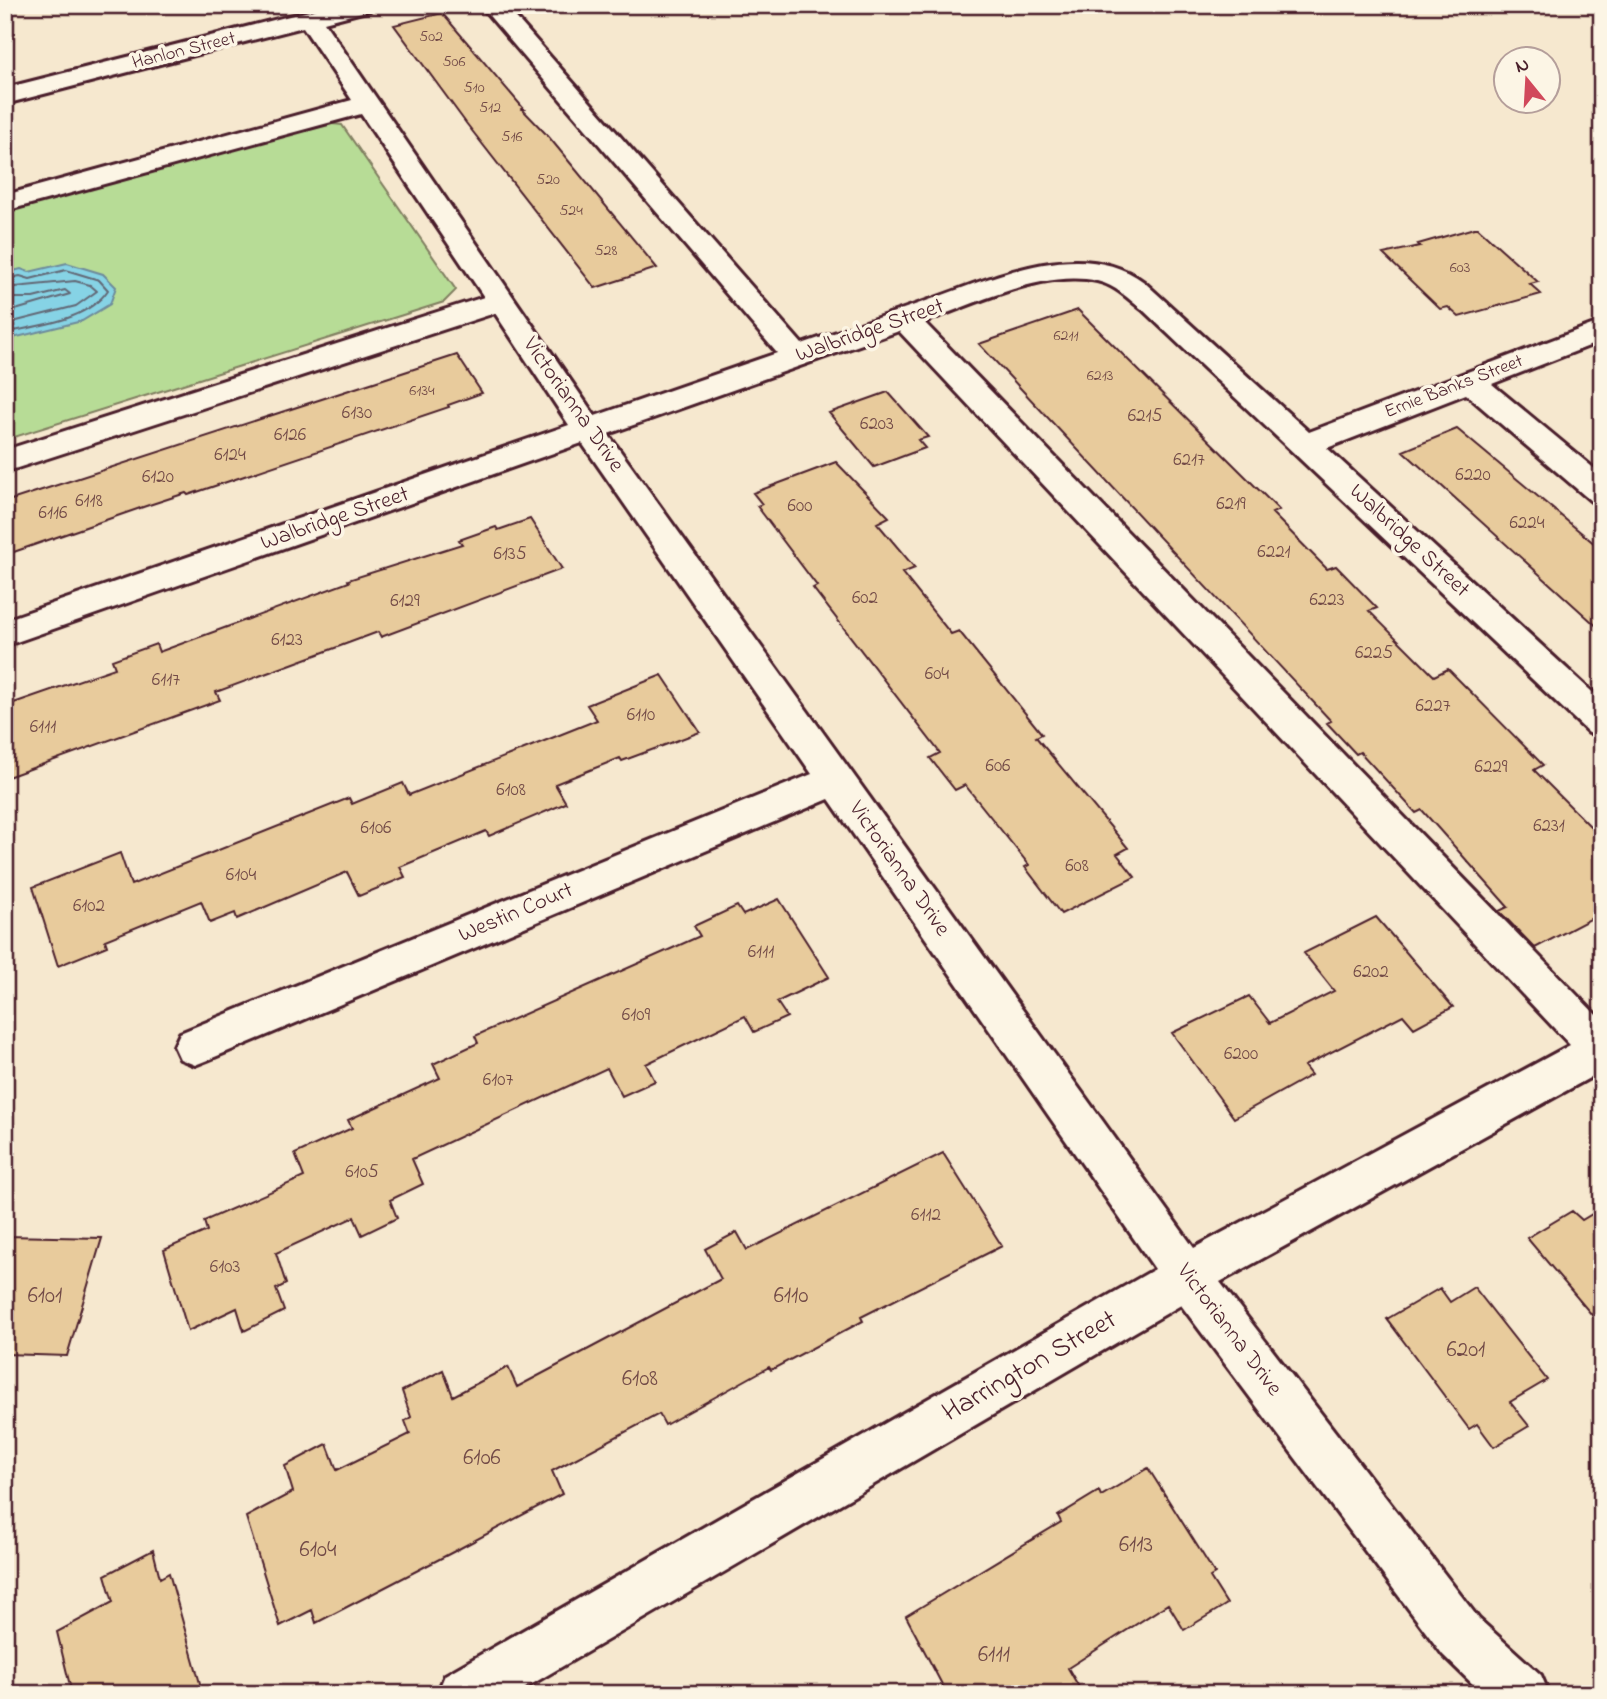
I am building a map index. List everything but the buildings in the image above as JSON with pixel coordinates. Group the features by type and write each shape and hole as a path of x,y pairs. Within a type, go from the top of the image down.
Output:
{"street":[{"name":"Hanlon Street","path":"5,96 362,5"},
{"path":"492,5 797,356"},
{"name":"Victorianna Drive","path":"310,19 589,430 1187,1276 1461,1637 1522,1694"},
{"path":"5,203 368,104"},
{"name":"Walbridge Street","path":"5,633 1021,278 1059,270 1094,272 1123,281 1153,304 1601,721"},
{"path":"5,461 502,301"},
{"path":"905,319 1602,1049"},
{"name":"Ernie Banks Street","path":"1306,445 1602,330"},
{"path":"1470,382 1602,493"},
{"name":"Westin Court","path":"195,1046 836,780"},
{"name":"Harrington Street","path":"464,1694 1187,1276 1602,1049"}],"green space":[{"path":"323,123 342,125 456,290 444,302 5,440 5,212"}],"water":[{"path":"67,263 103,274 116,287 110,304 82,321 5,340 5,273 21,269 29,272"}]}
